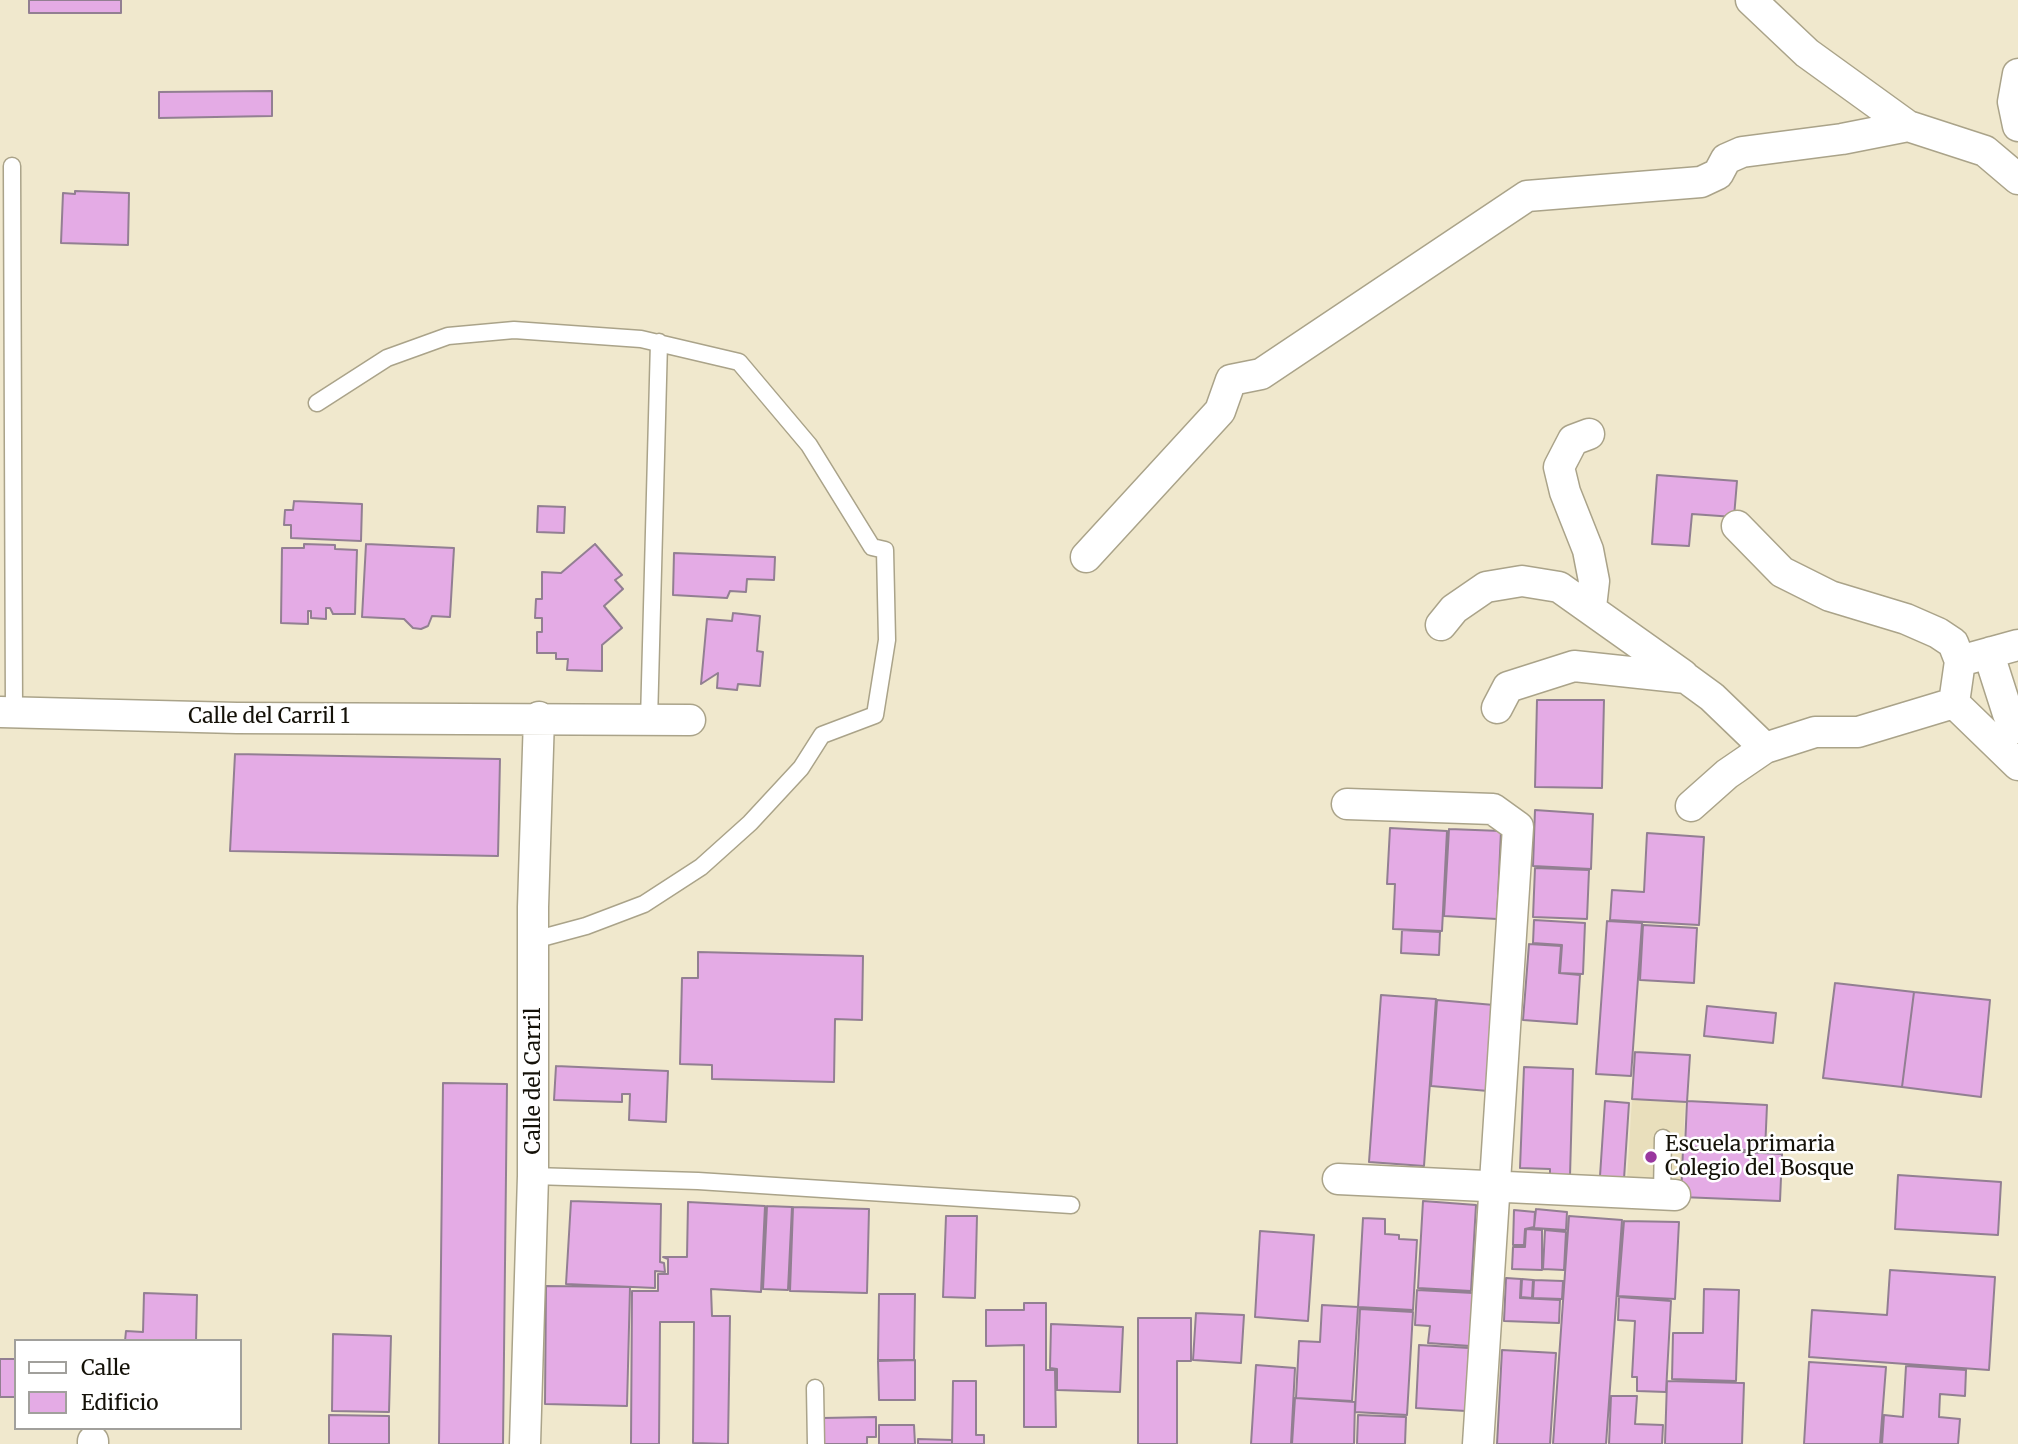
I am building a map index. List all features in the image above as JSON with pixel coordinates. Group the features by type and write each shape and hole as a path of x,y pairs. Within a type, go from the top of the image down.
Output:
{"street":[{"path":"1751,0 1807,53 1908,126 1985,151 2018,179"},
{"path":"2018,74 2013,102 2018,126"},
{"path":"1086,556 1220,411 1231,380 1261,374 1527,196 1702,182 1718,174 1726,159 1742,152 1842,139 1908,126"},
{"path":"1589,434 1573,440 1559,467 1565,492 1588,550 1594,581 1591,607"},
{"path":"1737,526 1782,572 1830,597 1906,619 1953,643 1960,661 1954,704"},
{"path":"1441,625 1454,609 1486,587 1522,581 1559,587 1591,607 1712,697 1765,748"},
{"path":"1960,661 2005,648"},
{"path":"2005,648 1993,667 2008,714 2018,728"},
{"path":"1497,708 1507,687 1574,666 1686,677"},
{"path":"1691,806 1727,774 1765,748 1815,732 1858,732 1954,704"},
{"path":"1954,704 2018,765"},
{"name":"Calle del Carril 1","path":"7,712 237,718 690,720"},
{"name":"Calle del Carril","path":"525,1444 533,1177 538,718"},
{"path":"1347,804 1493,809 1518,827 1478,1444"},
{"path":"1338,1179 1668,1195"}],"lane":[{"path":"7,712 12,166"},
{"path":"317,403 387,358 448,336 514,330 659,342 739,362 809,445 872,547 885,550 887,640 875,715 822,735 801,768 767,804 701,866 644,904 586,926 534,940"},
{"path":"649,721 659,342"},
{"path":"1663,1138 1668,1195"},
{"path":"533,1177 698,1181 1071,1205"},
{"path":"816,1388 816,1444"}],"shaded area":[{"path":"1632,1099 1685,1102 1682,1180 1627,1178"}],"building":[{"path":"29,0 121,0 121,13 29,13"},
{"path":"272,91 272,116 159,118 159,92"},
{"path":"75,191 129,193 128,245 61,243 63,193 75,194"},
{"path":"1657,475 1737,481 1734,517 1692,514 1689,546 1652,544"},
{"path":"294,501 362,504 361,541 291,538 291,525 284,525 285,510 293,510"},
{"path":"538,506 565,507 564,533 537,532"},
{"path":"304,544 335,545 335,549 357,550 355,614 333,614 330,608 326,608 326,619 311,618 311,611 308,611 308,624 281,623 282,548 304,548"},
{"path":"366,544 454,548 450,617 432,616 428,626 421,629 413,628 404,619 362,617"},
{"path":"595,544 622,575 615,580 623,589 604,606 622,628 602,645 602,671 567,670 568,659 556,659 556,653 537,653 537,632 542,632 542,618 535,618 536,599 542,599 542,572 561,573"},
{"path":"674,553 775,557 774,580 747,579 746,592 730,591 727,598 673,595"},
{"path":"733,613 760,616 757,651 763,652 760,686 738,684 737,690 717,688 718,673 701,684 707,619 732,621"},
{"path":"1537,700 1604,700 1602,788 1535,787"},
{"path":"235,754 500,759 498,856 230,851"},
{"path":"1535,810 1593,814 1591,869 1533,866"},
{"path":"1390,828 1447,831 1442,931 1393,929 1395,884 1387,884"},
{"path":"1449,829 1501,831 1497,919 1444,916"},
{"path":"1647,833 1704,837 1699,925 1610,920 1612,890 1644,892"},
{"path":"1535,868 1589,870 1587,919 1533,917"},
{"path":"1534,920 1585,923 1583,974 1560,973 1562,945 1533,943"},
{"path":"1607,921 1642,923 1631,1076 1596,1074"},
{"path":"1643,925 1697,928 1694,983 1640,980"},
{"path":"1402,930 1440,932 1439,955 1401,953"},
{"path":"1529,944 1561,946 1559,973 1580,975 1577,1024 1523,1020"},
{"path":"698,952 863,956 862,1020 835,1019 834,1082 712,1079 712,1065 680,1064 682,978 698,978"},
{"path":"1835,983 1914,992 1902,1087 1823,1078"},
{"path":"1914,992 1990,1000 1981,1097 1902,1087"},
{"path":"1381,995 1436,999 1424,1166 1369,1162"},
{"path":"1437,1000 1494,1005 1488,1091 1431,1086"},
{"path":"1707,1006 1776,1013 1773,1043 1704,1036"},
{"path":"1635,1052 1690,1055 1687,1102 1632,1099"},
{"path":"556,1066 668,1071 666,1122 629,1120 630,1094 622,1094 622,1102 554,1100"},
{"path":"1524,1067 1573,1069 1570,1176 1550,1176 1550,1169 1520,1168"},
{"path":"443,1083 507,1084 503,1444 439,1444"},
{"path":"1605,1101 1629,1103 1624,1179 1600,1176"},
{"path":"1687,1101 1767,1105 1765,1151 1685,1147"},
{"path":"1683,1149 1782,1154 1780,1201 1681,1197"},
{"path":"1898,1175 2001,1182 1998,1235 1895,1229"},
{"path":"571,1201 661,1204 660,1262 664,1263 665,1272 655,1271 655,1288 566,1284"},
{"path":"1423,1201 1476,1205 1471,1291 1418,1288"},
{"path":"688,1202 765,1206 761,1292 711,1289 712,1316 730,1316 728,1444 693,1443 694,1322 660,1322 659,1444 631,1444 632,1291 658,1291 658,1274 668,1274 668,1259 663,1257 687,1257"},
{"path":"767,1206 792,1207 788,1290 763,1289"},
{"path":"793,1207 869,1209 867,1293 790,1291"},
{"path":"1536,1209 1567,1212 1566,1230 1534,1228"},
{"path":"1514,1210 1535,1212 1534,1227 1525,1229 1524,1245 1513,1245"},
{"path":"946,1216 977,1216 975,1298 943,1297"},
{"path":"1569,1216 1622,1220 1606,1444 1553,1444"},
{"path":"1363,1218 1385,1219 1385,1234 1399,1235 1399,1239 1417,1240 1413,1310 1358,1307"},
{"path":"1624,1221 1679,1222 1675,1299 1618,1296"},
{"path":"1526,1229 1542,1230 1542,1270 1512,1269 1513,1247 1525,1247"},
{"path":"1545,1230 1566,1232 1564,1270 1543,1269"},
{"path":"1260,1231 1314,1235 1308,1321 1255,1317"},
{"path":"1890,1270 1995,1277 1989,1370 1809,1357 1812,1310 1887,1315"},
{"path":"1506,1278 1521,1279 1520,1298 1560,1300 1559,1323 1504,1321"},
{"path":"1522,1279 1533,1280 1532,1298 1521,1297"},
{"path":"1534,1280 1563,1281 1562,1299 1533,1298"},
{"path":"546,1286 630,1287 627,1406 545,1404"},
{"path":"1704,1289 1739,1290 1736,1381 1672,1379 1673,1333 1703,1333"},
{"path":"1417,1290 1473,1293 1470,1346 1428,1343 1430,1326 1415,1325"},
{"path":"144,1293 197,1295 196,1339 125,1339 126,1331 143,1332"},
{"path":"879,1294 915,1294 914,1360 878,1360"},
{"path":"1619,1297 1671,1301 1666,1392 1637,1391 1637,1377 1632,1377 1635,1321 1618,1320"},
{"path":"1024,1303 1046,1303 1046,1370 1055,1370 1056,1427 1024,1427 1024,1345 986,1346 986,1310 1024,1310"},
{"path":"1322,1305 1358,1307 1352,1401 1296,1398 1299,1341 1320,1342"},
{"path":"1360,1309 1413,1312 1407,1415 1355,1412"},
{"path":"1196,1313 1244,1315 1241,1363 1193,1360"},
{"path":"1138,1318 1191,1318 1191,1361 1177,1361 1177,1444 1138,1444"},
{"path":"1051,1324 1123,1327 1120,1392 1057,1390 1057,1369 1050,1368"},
{"path":"333,1334 391,1336 389,1412 332,1411"},
{"path":"1419,1345 1469,1348 1466,1411 1416,1408"},
{"path":"1502,1350 1556,1353 1550,1444 1497,1444"},
{"path":"0,1359 14,1359 14,1397 0,1397"},
{"path":"915,1360 915,1400 879,1400 878,1361"},
{"path":"1809,1362 1886,1367 1880,1444 1804,1444"},
{"path":"1256,1365 1295,1368 1291,1444 1251,1444"},
{"path":"1906,1366 1966,1370 1965,1396 1940,1394 1939,1417 1960,1419 1958,1444 1882,1444 1884,1415 1903,1417"},
{"path":"953,1381 976,1381 976,1435 984,1435 984,1444 952,1444"},
{"path":"1667,1381 1744,1383 1742,1444 1665,1444"},
{"path":"1611,1396 1637,1396 1635,1424 1663,1425 1662,1444 1609,1444"},
{"path":"1295,1398 1355,1402 1354,1444 1292,1444"},
{"path":"329,1415 389,1416 389,1444 329,1444"},
{"path":"1358,1415 1406,1417 1405,1444 1357,1444"},
{"path":"876,1417 876,1437 867,1437 867,1444 822,1444 822,1418"},
{"path":"879,1425 914,1425 915,1444 879,1444"},
{"path":"918,1439 952,1440 952,1444 918,1444"}],"place":[{"name":"Escuela primaria Colegio del Bosque","path":"1651,1157"}]}
